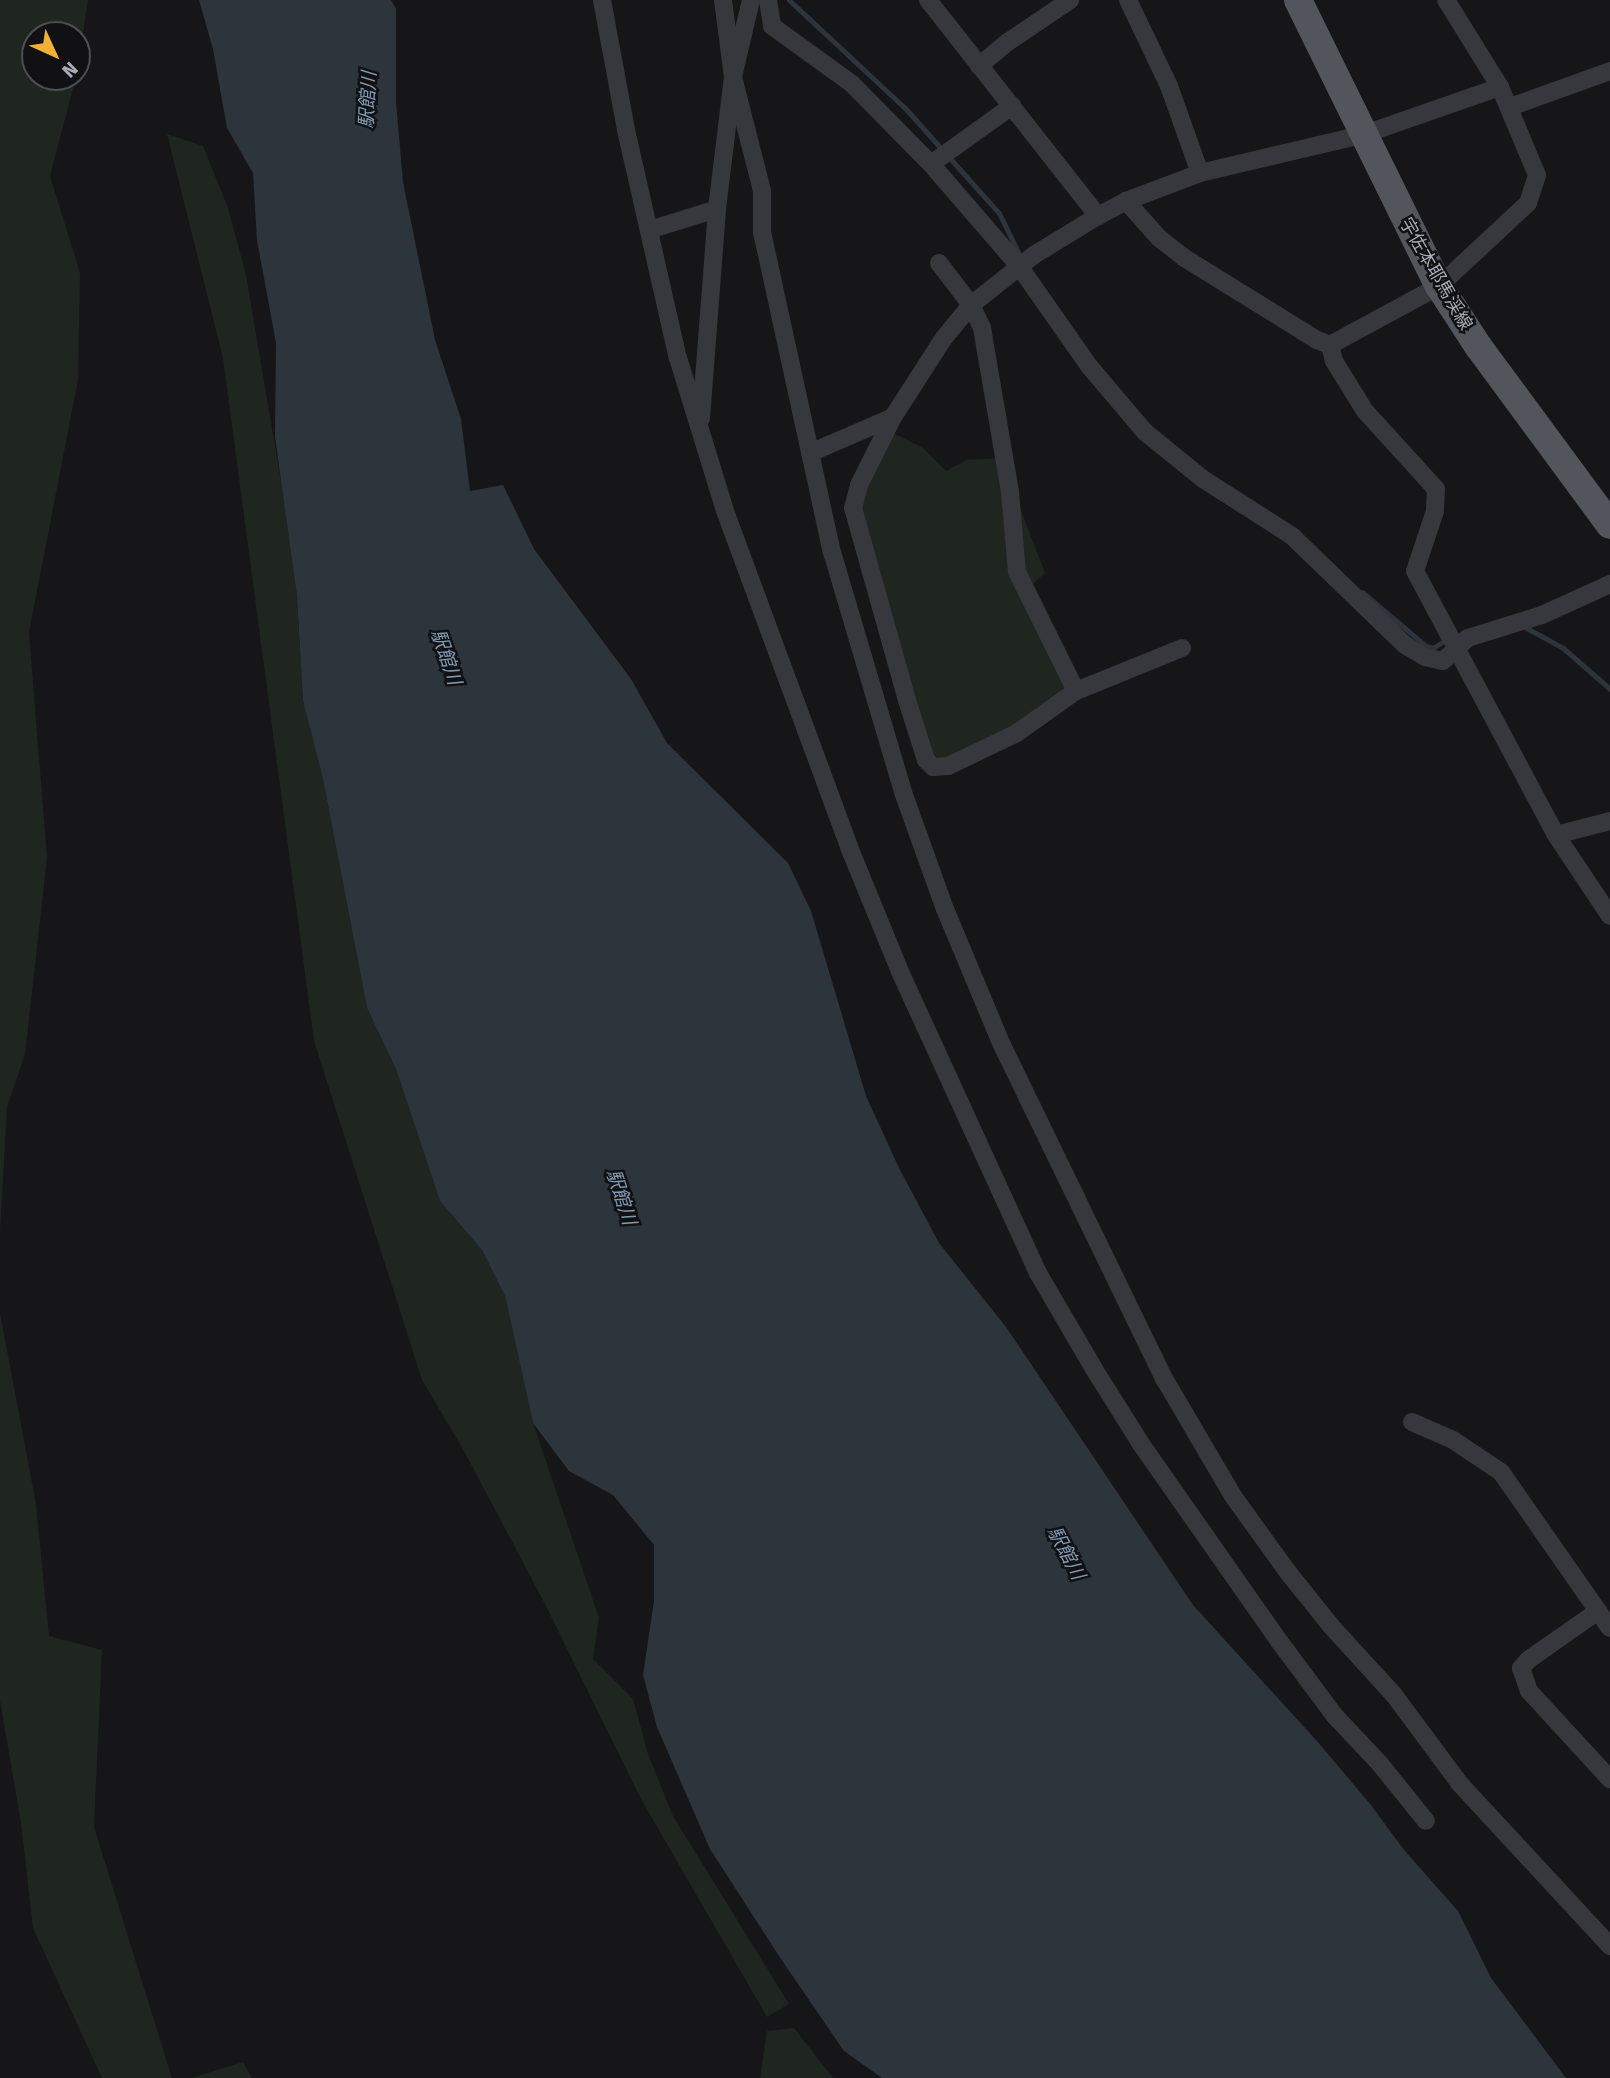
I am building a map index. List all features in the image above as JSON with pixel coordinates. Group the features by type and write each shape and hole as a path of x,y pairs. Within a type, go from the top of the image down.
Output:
{"main road":[{"name":"宇佐本耶馬渓線","path":"1298,0 1439,286 1478,346 1610,525"}],"street":[{"path":"602,0 678,358 725,511 849,847 902,976 1038,1273 1142,1444 1279,1641 1335,1716 1380,1764 1426,1821"},
{"path":"723,0 733,77 762,191 762,232 810,453 851,622 903,792 946,909 1002,1045 1165,1380 1233,1496 1287,1572 1331,1626 1394,1695 1460,1784 1610,1946"},
{"path":"700,429 717,209 733,77 751,0"},
{"path":"768,0 772,26 852,84 931,164 1019,266 1048,312 1120,406 1167,453 1292,536 1405,645 1425,657 1443,661 1468,638 1542,615 1610,584"},
{"path":"928,0 1097,216"},
{"path":"979,66 1008,42 1070,0"},
{"path":"1128,0 1169,86 1200,173"},
{"path":"1330,345 1439,286 1517,215 1534,194 1537,176 1535,163 1510,107 1446,0"},
{"path":"1510,107 1610,71"},
{"path":"1182,648 1076,691 1017,733 948,766 933,767 926,760 853,508 859,485 893,417 944,338 971,305 1019,266 1097,216 1126,201 1200,173 1363,135 1500,87"},
{"path":"931,164 1012,106"},
{"path":"1126,201 1159,238 1183,257 1330,345 1339,371 1365,411 1431,479 1436,489 1434,510 1415,571 1458,647 1464,666 1556,835 1610,916"},
{"path":"649,230 717,209"},
{"path":"939,263 971,305 982,328 1002,437 1017,572 1076,691"},
{"path":"810,453 893,417"},
{"path":"1556,835 1610,821"},
{"path":"1412,1422 1453,1440 1501,1472 1610,1628"},
{"path":"1598,1611 1528,1660 1521,1668 1529,1691 1610,1779"}],"shaded area":[{"path":"0,0 88,0 85,21 21,21 21,91 72,91 50,176 80,273 78,380 29,632 47,858 25,1054 7,1107 0,1232"},
{"path":"167,134 203,146 228,208 246,275 285,505 297,596 303,701 323,779 367,1008 396,1069 440,1201 482,1250 505,1296 533,1423 599,1618 593,1659 633,1699 648,1754 673,1816 789,2004 767,2017 641,1799 545,1604 464,1451 422,1380 314,1041 223,358"},
{"path":"891,432 923,448 946,471 966,460 1001,458 1045,573 1031,586 1067,691 1040,713 948,761 934,759 931,755 858,506"},
{"path":"0,1313 36,1504 49,1636 102,1650 94,1827 172,2078 102,2078 33,1928 21,1823 0,1701"},
{"path":"794,2028 833,2078 760,2078 767,2031"},
{"path":"243,2062 252,2078 192,2078"}],"water":[{"name":"駅館川","path":"199,0 391,0 396,9 396,102 403,182 435,340 461,419 470,491 503,485 534,549 631,679 667,743 788,863 811,911 866,1096 899,1168 939,1243 1006,1327 1193,1605 1316,1740 1371,1805 1404,1850 1458,1911 1491,1978 1566,2078 882,2078 844,2051 781,1959 710,1849 657,1727 643,1675 654,1601 654,1545 613,1495 569,1471 533,1423 505,1296 482,1250 440,1201 396,1069 367,1008 323,779 303,701 297,596 275,437 276,343 257,240 253,173 227,128 213,49"}],"waterway":[{"path":"789,0 905,108 999,213 1020,256"},
{"path":"1362,592 1426,646 1433,648 1447,639"},
{"path":"1523,626 1563,648 1610,689"}]}
